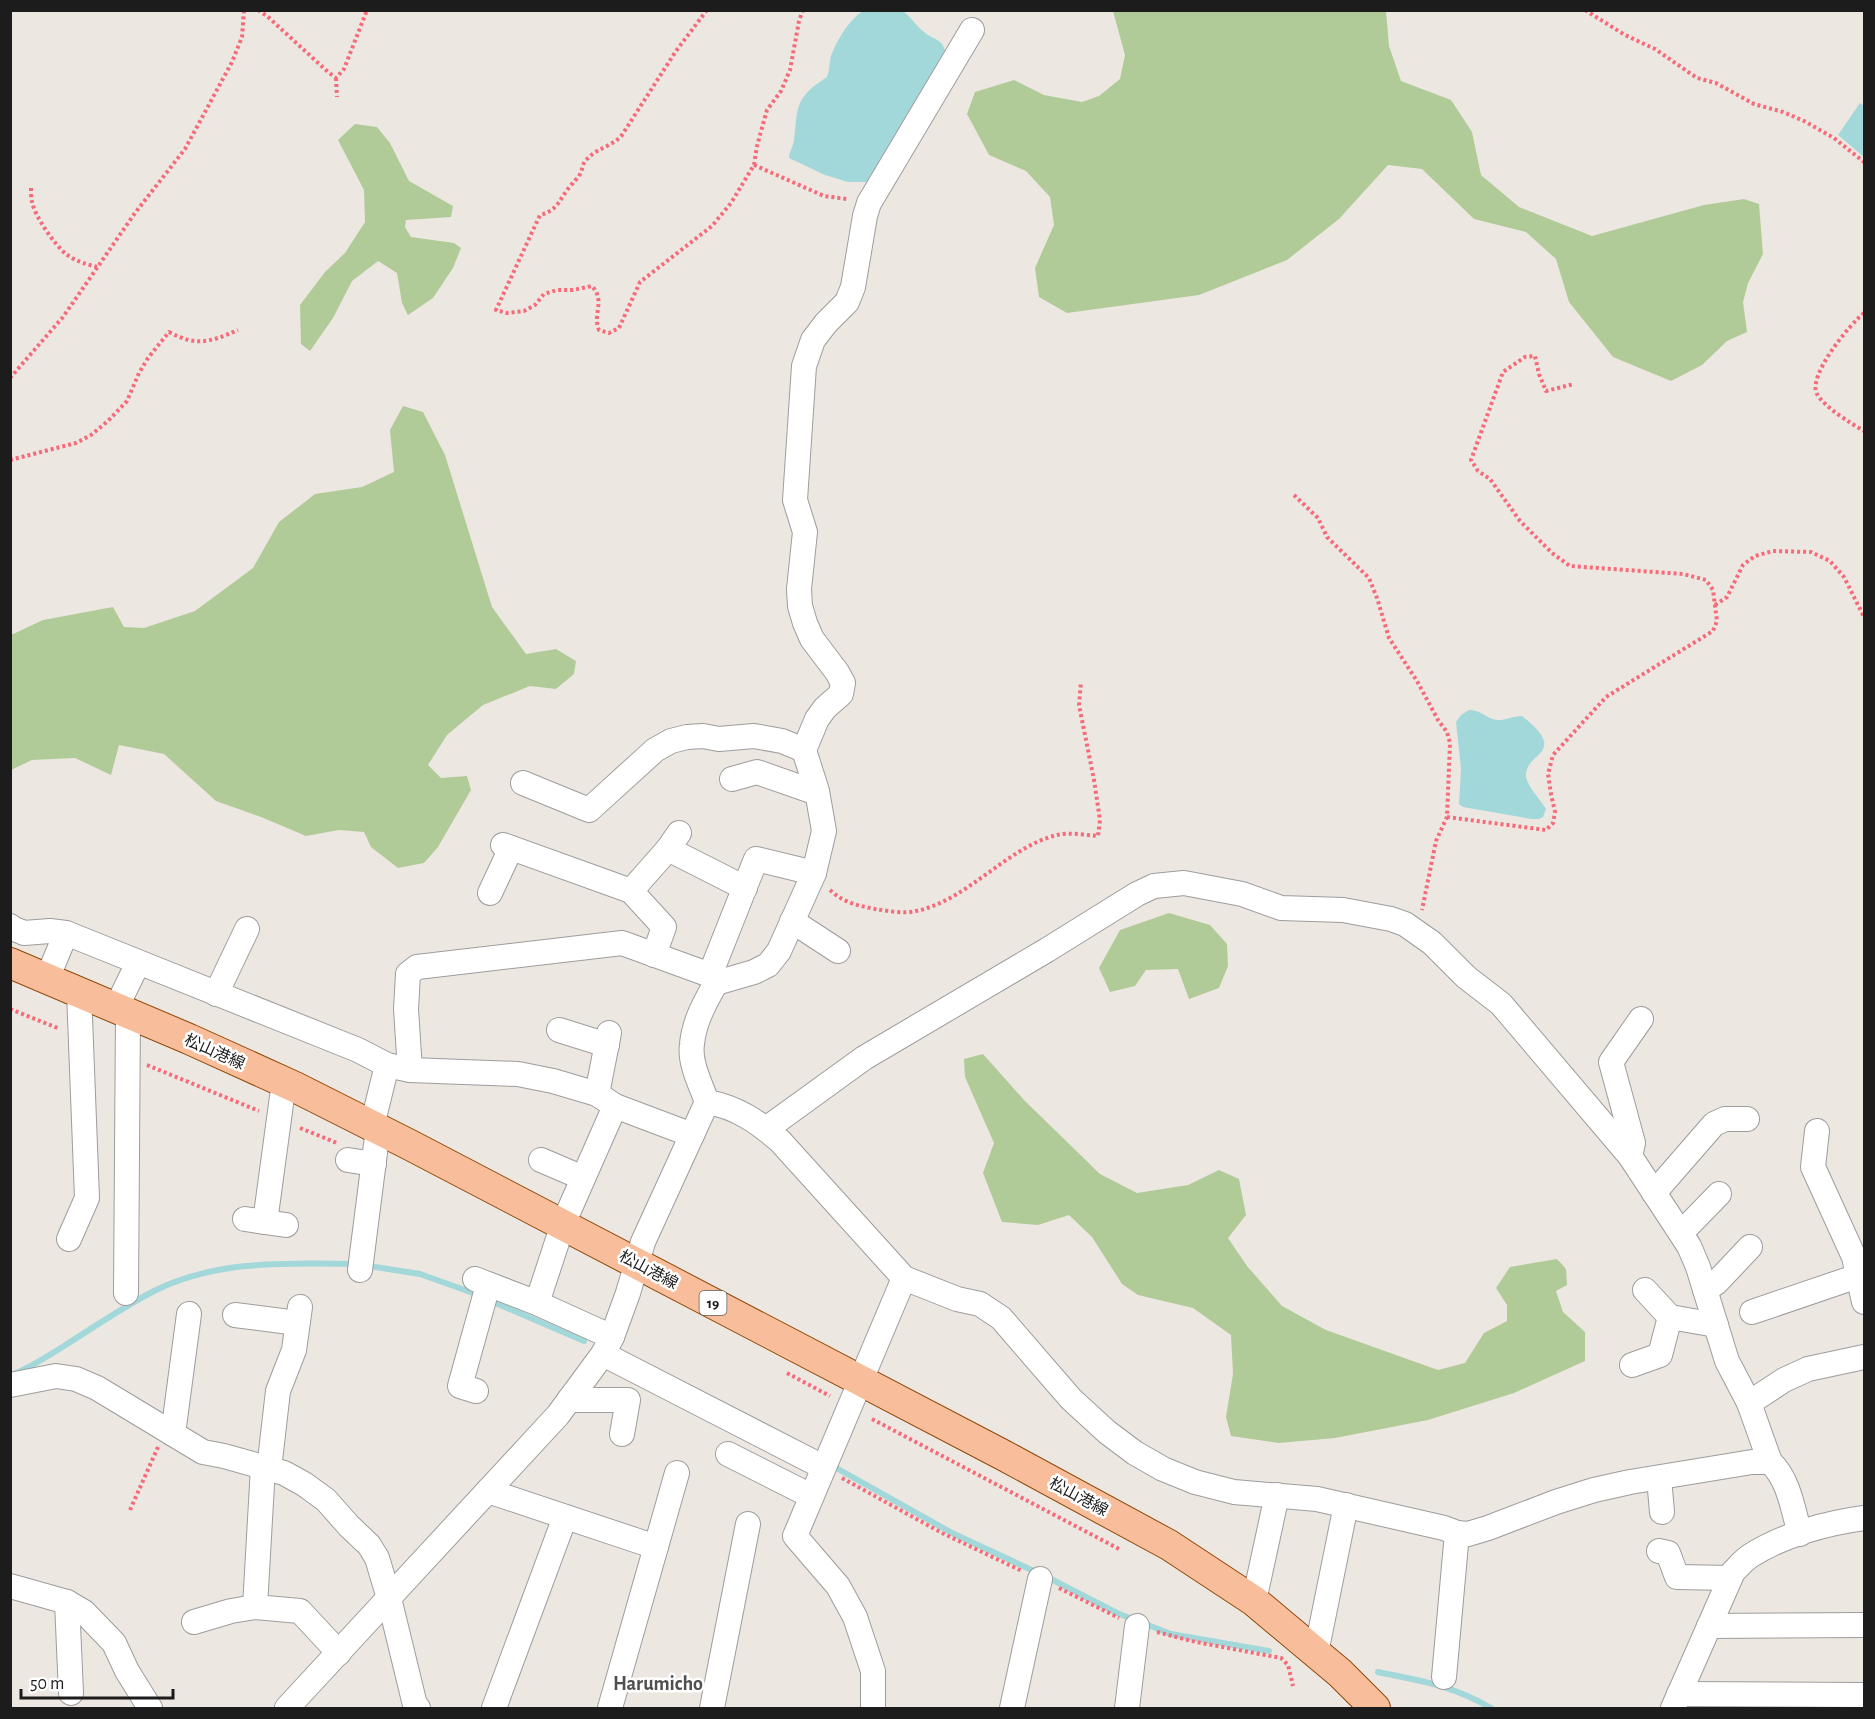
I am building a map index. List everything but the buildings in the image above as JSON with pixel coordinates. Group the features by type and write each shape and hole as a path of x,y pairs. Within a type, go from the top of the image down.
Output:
{"main road":[{"name":"松山港線","path":"10,963 189,1039 375,1127 637,1263 854,1393 1169,1545 1254,1601 1340,1673 1375,1708"}],"street":[{"path":"360,1270 374,1161 375,1127 399,1067 408,974 417,967 622,943 713,979 754,972 768,965 778,951 814,873 824,831 817,793 804,750 817,719 825,708 841,694 843,683 812,639 800,606 799,589 805,532 795,500 804,366 813,340 846,302 853,287 869,203 972,30"},
{"path":"523,783 589,810 656,750 670,741 703,736 719,739 754,736 782,741 804,750"},
{"path":"732,779 757,772 817,793"},
{"path":"631,891 673,841 745,888"},
{"path":"490,893 507,846 631,891 664,927 654,955"},
{"path":"298,1705 339,1653 558,1415 607,1345 628,1293 643,1242 707,1102 694,1066 691,1045 702,1006 756,859 814,873"},
{"path":"766,1129 864,1058 1154,886 1184,883 1242,894 1281,908 1343,910 1405,924 1432,943 1466,977 1501,1004 1630,1156 1681,1233 1689,1246 1705,1290 1727,1360 1749,1403 1770,1462 1777,1468 1785,1483 1800,1534"},
{"path":"792,921 838,951"},
{"path":"10,926 24,933 50,931 66,933 399,1067 518,1074 553,1081 692,1135"},
{"path":"216,994 247,929"},
{"path":"47,979 66,933"},
{"path":"126,1293 128,1057 122,1010 138,963"},
{"path":"69,1239 87,1198 79,992"},
{"path":"1630,1156 1633,1143 1611,1062 1641,1019"},
{"path":"537,1304 563,1224 584,1178 606,1100 608,1039 559,1030"},
{"path":"265,1222 284,1082"},
{"path":"707,1102 738,1111 780,1141 904,1278 957,1299 980,1304 1001,1318 1071,1399 1107,1432 1135,1453 1163,1469 1195,1482 1234,1492 1317,1499 1468,1534 1594,1490 1752,1462 1770,1462"},
{"path":"1654,1193 1714,1124 1725,1119 1747,1119"},
{"path":"1817,1131 1813,1167 1854,1257 1864,1302"},
{"path":"348,1160 374,1161"},
{"path":"541,1160 584,1178"},
{"path":"1681,1233 1719,1194"},
{"path":"1705,1290 1716,1283 1750,1247"},
{"path":"1752,1312 1774,1295 1858,1276"},
{"path":"873,1708 873,1671 855,1617 838,1586 795,1536 904,1278"},
{"path":"476,1391 460,1386 481,1282 537,1304 824,1467"},
{"path":"1645,1290 1670,1317 1716,1325"},
{"path":"235,1315 298,1315 294,1350 278,1391 266,1468 255,1607"},
{"path":"1632,1365 1660,1355 1670,1317"},
{"path":"169,1432 194,1319"},
{"path":"1749,1403 1784,1380 1808,1369 1864,1357"},
{"path":"10,1385 56,1376 76,1380 97,1388 203,1452 284,1473 326,1500 369,1545 377,1558 418,1708"},
{"path":"569,1400 628,1400 622,1434"},
{"path":"728,1454 811,1496"},
{"path":"610,1708 677,1473"},
{"path":"1659,1478 1662,1512"},
{"path":"488,1491 656,1547"},
{"path":"1254,1601 1277,1495"},
{"path":"1316,1653 1346,1505"},
{"path":"494,1708 564,1516"},
{"path":"1864,1518 1800,1534 1773,1544 1749,1557 1733,1572 1676,1701 1864,1695"},
{"path":"712,1708 748,1524"},
{"path":"1444,1677 1457,1533"},
{"path":"1659,1551 1668,1552 1677,1576 1730,1578"},
{"path":"1012,1708 1040,1579"},
{"path":"10,1586 67,1602 84,1612 114,1643 127,1671 150,1708"},
{"path":"67,1602 71,1693"},
{"path":"194,1622 231,1611 255,1607 300,1611 339,1653"},
{"path":"1709,1626 1864,1625"},
{"path":"1127,1708 1137,1626"}],"path":[{"path":"10,378 63,317 135,213 186,149 232,62 242,37 244,10"},
{"path":"258,10 336,78"},
{"path":"337,97 336,78 344,69 367,10"},
{"path":"707,10 676,51 622,135 589,156 584,161 579,177 555,209 540,215 496,310 507,313 524,311 535,305 544,294 557,290 573,290 592,286 597,292 599,304 596,321 599,330 609,333 620,328 640,282 712,226 754,165 767,110 781,91 790,70 803,10"},
{"path":"1585,10 1625,35 1655,49 1697,78 1716,83 1754,104 1804,121 1834,138 1864,162"},
{"path":"754,165 824,196 869,203"},
{"path":"31,188 32,203 56,244 77,261 97,267"},
{"path":"1864,313 1854,321 1824,363 1815,382 1816,392 1822,400 1864,431"},
{"path":"10,460 66,446 91,435 108,421 127,400 148,358 169,332 182,339 197,342 214,340 238,330"},
{"path":"1447,817 1546,830 1553,823 1556,812 1548,774 1553,755 1606,697 1713,630 1717,621 1713,590 1706,580 1683,574 1570,566 1552,553 1520,521 1490,478 1478,471 1471,460 1503,372 1525,357 1535,356 1546,391 1574,384"},
{"path":"1294,495 1318,518 1327,537 1369,578 1389,638 1447,732 1450,742 1447,817 1436,841 1418,932"},
{"path":"1714,605 1727,597 1743,565 1755,556 1773,551 1811,552 1830,561 1844,577 1864,617"},
{"path":"814,873 834,894 856,906 916,912 962,891 1012,856 1038,842 1058,835 1098,836 1099,810 1079,705 1082,682"},
{"path":"10,1009 81,1038"},
{"path":"128,1057 374,1161"},
{"path":"777,1367 854,1393"},
{"path":"872,1419 1123,1551"},
{"path":"130,1510 169,1432"}],"green space":[{"path":"1113,11 1386,11 1389,46 1401,81 1451,100 1472,132 1481,175 1519,207 1592,236 1704,205 1744,199 1759,204 1763,254 1748,283 1743,302 1747,332 1727,341 1702,365 1671,381 1613,357 1569,302 1556,259 1526,232 1474,219 1422,169 1388,165 1339,219 1287,260 1199,295 1067,313 1039,297 1035,268 1054,225 1050,197 1026,171 989,155 967,114 975,92 1014,80 1044,95 1082,102 1099,96 1120,79 1125,55"},
{"path":"355,124 377,127 390,143 409,181 453,206 451,217 406,220 405,227 411,237 454,243 461,248 453,268 433,298 408,315 402,303 397,273 378,261 352,281 333,318 310,351 301,344 300,305 325,272 345,253 365,222 364,190 338,140"},
{"path":"403,406 423,412 445,455 492,607 526,654 556,649 576,661 574,674 556,689 530,686 483,705 447,735 428,765 441,778 467,776 471,790 438,847 424,863 398,868 371,847 364,832 339,830 306,836 216,801 164,754 119,745 111,775 75,758 32,760 11,770 11,635 43,620 113,607 124,627 144,628 195,611 253,568 279,522 315,494 362,487 394,472 390,430"},
{"path":"1169,913 1210,925 1227,944 1228,966 1219,988 1189,999 1178,969 1146,970 1135,986 1110,992 1099,968 1120,930"},
{"path":"983,1054 1024,1100 1100,1174 1137,1193 1188,1185 1219,1170 1239,1179 1246,1215 1228,1238 1247,1266 1282,1306 1326,1330 1438,1370 1465,1363 1484,1333 1507,1321 1507,1305 1496,1288 1510,1267 1557,1259 1566,1269 1567,1285 1556,1291 1563,1312 1585,1332 1585,1361 1514,1393 1428,1420 1335,1438 1279,1443 1231,1436 1226,1417 1233,1374 1231,1335 1193,1308 1138,1295 1122,1284 1092,1237 1069,1215 1038,1225 1002,1222 983,1173 994,1143 965,1077 964,1059"}],"water":[{"path":"864,10 903,11 921,30 941,43 946,56 871,182 848,182 825,175 789,156 800,103 809,91 827,77 831,56 838,41 849,24"},
{"path":"1860,103 1864,106 1864,157 1838,135"},
{"path":"1469,710 1497,720 1522,716 1543,738 1542,751 1531,762 1526,777 1546,809 1543,817 1531,819 1463,807 1459,804 1461,769 1456,722"}],"waterway":[{"path":"16,1373 142,1297 178,1281 226,1269 251,1266 302,1263 352,1264"},
{"path":"369,1266 420,1274 476,1294"},
{"path":"491,1301 584,1341"},
{"path":"831,1465 952,1533 1049,1578 1117,1613 1171,1634 1269,1651"},
{"path":"1378,1672 1449,1689 1491,1708"}],"district":[{"name":"Harumicho","path":"658,1683"}]}
